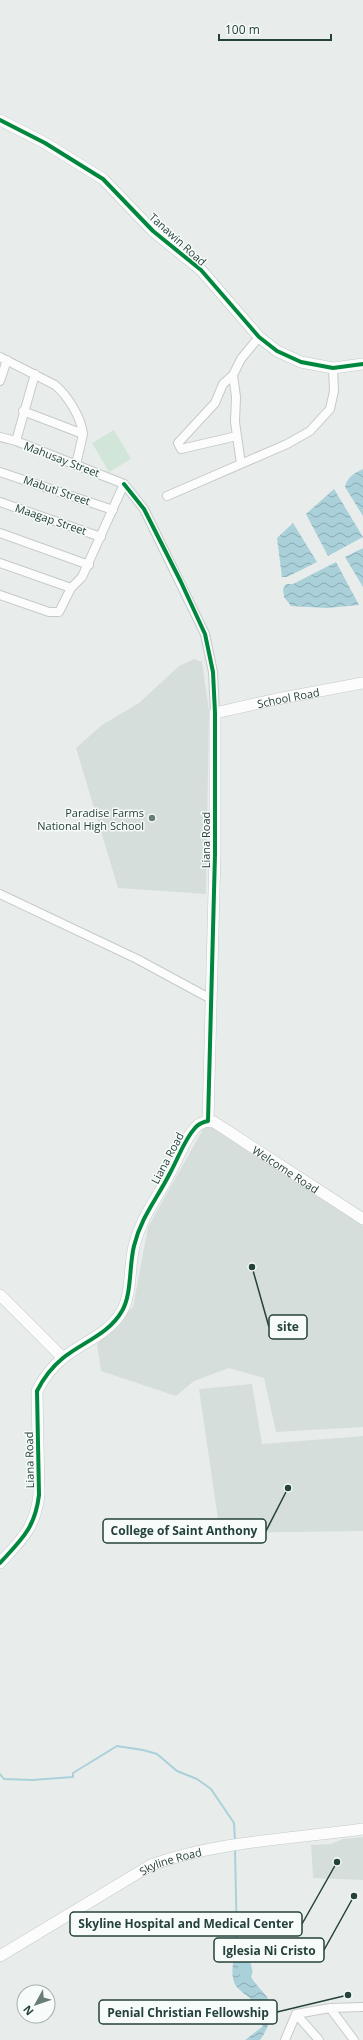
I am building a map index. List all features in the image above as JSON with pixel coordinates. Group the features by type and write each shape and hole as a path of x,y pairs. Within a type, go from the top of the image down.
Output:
{"street":[{"name":"Tanawin Road","path":"0,120 45,143 103,179 153,231 201,270 259,337 277,352 301,362 333,368 363,364"},
{"path":"237,436 181,449 178,443 215,403 223,384 233,375 241,359 259,337"},
{"path":"0,381 4,359 55,385 62,391 77,415 83,434 76,465"},
{"path":"167,496 287,444 310,431 330,409 334,391 333,368"},
{"path":"16,441 23,411 35,374"},
{"path":"233,375 236,397 235,422 241,464"},
{"path":"23,411 83,434"},
{"name":"Mahusay Street","path":"0,437 16,441 124,484"},
{"name":"Mabuti Street","path":"0,472 113,510"},
{"path":"0,595 49,612 59,612 71,588 79,582 89,564 124,484 144,509 205,634 213,672 214,713"},
{"name":"Maagap Street","path":"0,502 101,536"},
{"path":"0,533 89,564"},
{"path":"0,563 71,588"},
{"name":"School Road","path":"214,713 277,698 363,683"},
{"name":"Liana Road","path":"0,1563 24,1536 32,1524 37,1510 39,1495 37,1391 43,1379 63,1358 96,1338 112,1324 122,1311 127,1299 133,1248 140,1223 170,1175 190,1134 195,1127 208,1121 214,854 214,713"},
{"path":"0,894 137,959 211,999"},
{"name":"Welcome Road","path":"208,1121 214,1122 363,1219"},
{"path":"0,1295 63,1358"},
{"name":"Skyline Road","path":"0,1956 151,1866 203,1850 363,1829"},
{"path":"330,2008 354,2040"},
{"path":"296,2014 330,2008 363,2008"},
{"path":"286,2040 296,2014"},
{"path":"296,2014 319,2040"}],"shaded area":[{"name":"Paradise Farms National High School","path":"194,659 202,662 209,711 206,894 118,888 76,748 102,725 139,703 179,666"},
{"path":"206,1124 363,1226 363,1427 276,1432 264,1378 229,1368 194,1381 176,1396 101,1371 97,1344 133,1307 148,1227"},
{"path":"252,1384 262,1444 363,1436 363,1531 220,1533 199,1389"},
{"path":"363,1837 363,1880 313,1878 311,1845 331,1844 343,1839"}],"green space":[{"path":"114,430 131,459 109,472 92,443"}],"water":[{"path":"363,469 363,516 345,487 349,478"},
{"path":"334,489 363,537 328,556 306,514"},
{"path":"293,523 317,562 287,577 282,577 277,538"},
{"path":"363,548 363,587 345,557"},
{"path":"336,562 359,605 327,608 291,606 284,597 283,589 286,584 293,584"},
{"path":"237,1946 251,1977 267,1997 271,2008 268,2025 260,2040 245,2040 262,2027 263,2019 259,2007 236,1986 234,1982 232,1972"}],"waterway":[{"path":"0,1774 4,1779 32,1780 73,1777 73,1773 117,1746 143,1750 157,1754 177,1771 197,1779 211,1789 234,1823 235,1841"},
{"path":"235,1848 237,1946"},
{"path":"237,1946 237,1950 241,1951 246,1972"}],"cycle path":[{"path":"0,120 45,143 103,179 153,231 201,270 259,337 277,351 301,362 333,368 363,364"},
{"path":"0,1563 21,1540 31,1525 37,1506 39,1495 37,1391 48,1373 59,1362 71,1352 103,1332 117,1319 125,1304 129,1288 132,1254 141,1226 191,1133 198,1125 208,1121 215,854 215,713 213,672 205,634 181,582 144,509 124,484"}],"place":[{"name":"Paradise Farms National High School","path":"152,818"},
{"name":"site","path":"252,1267"},
{"name":"College of Saint Anthony","path":"288,1488"},
{"name":"Skyline Hospital and Medical Center","path":"337,1862"},
{"name":"Iglesia Ni Cristo","path":"354,1896"},
{"name":"Penial Christian Fellowship","path":"348,1995"}]}
